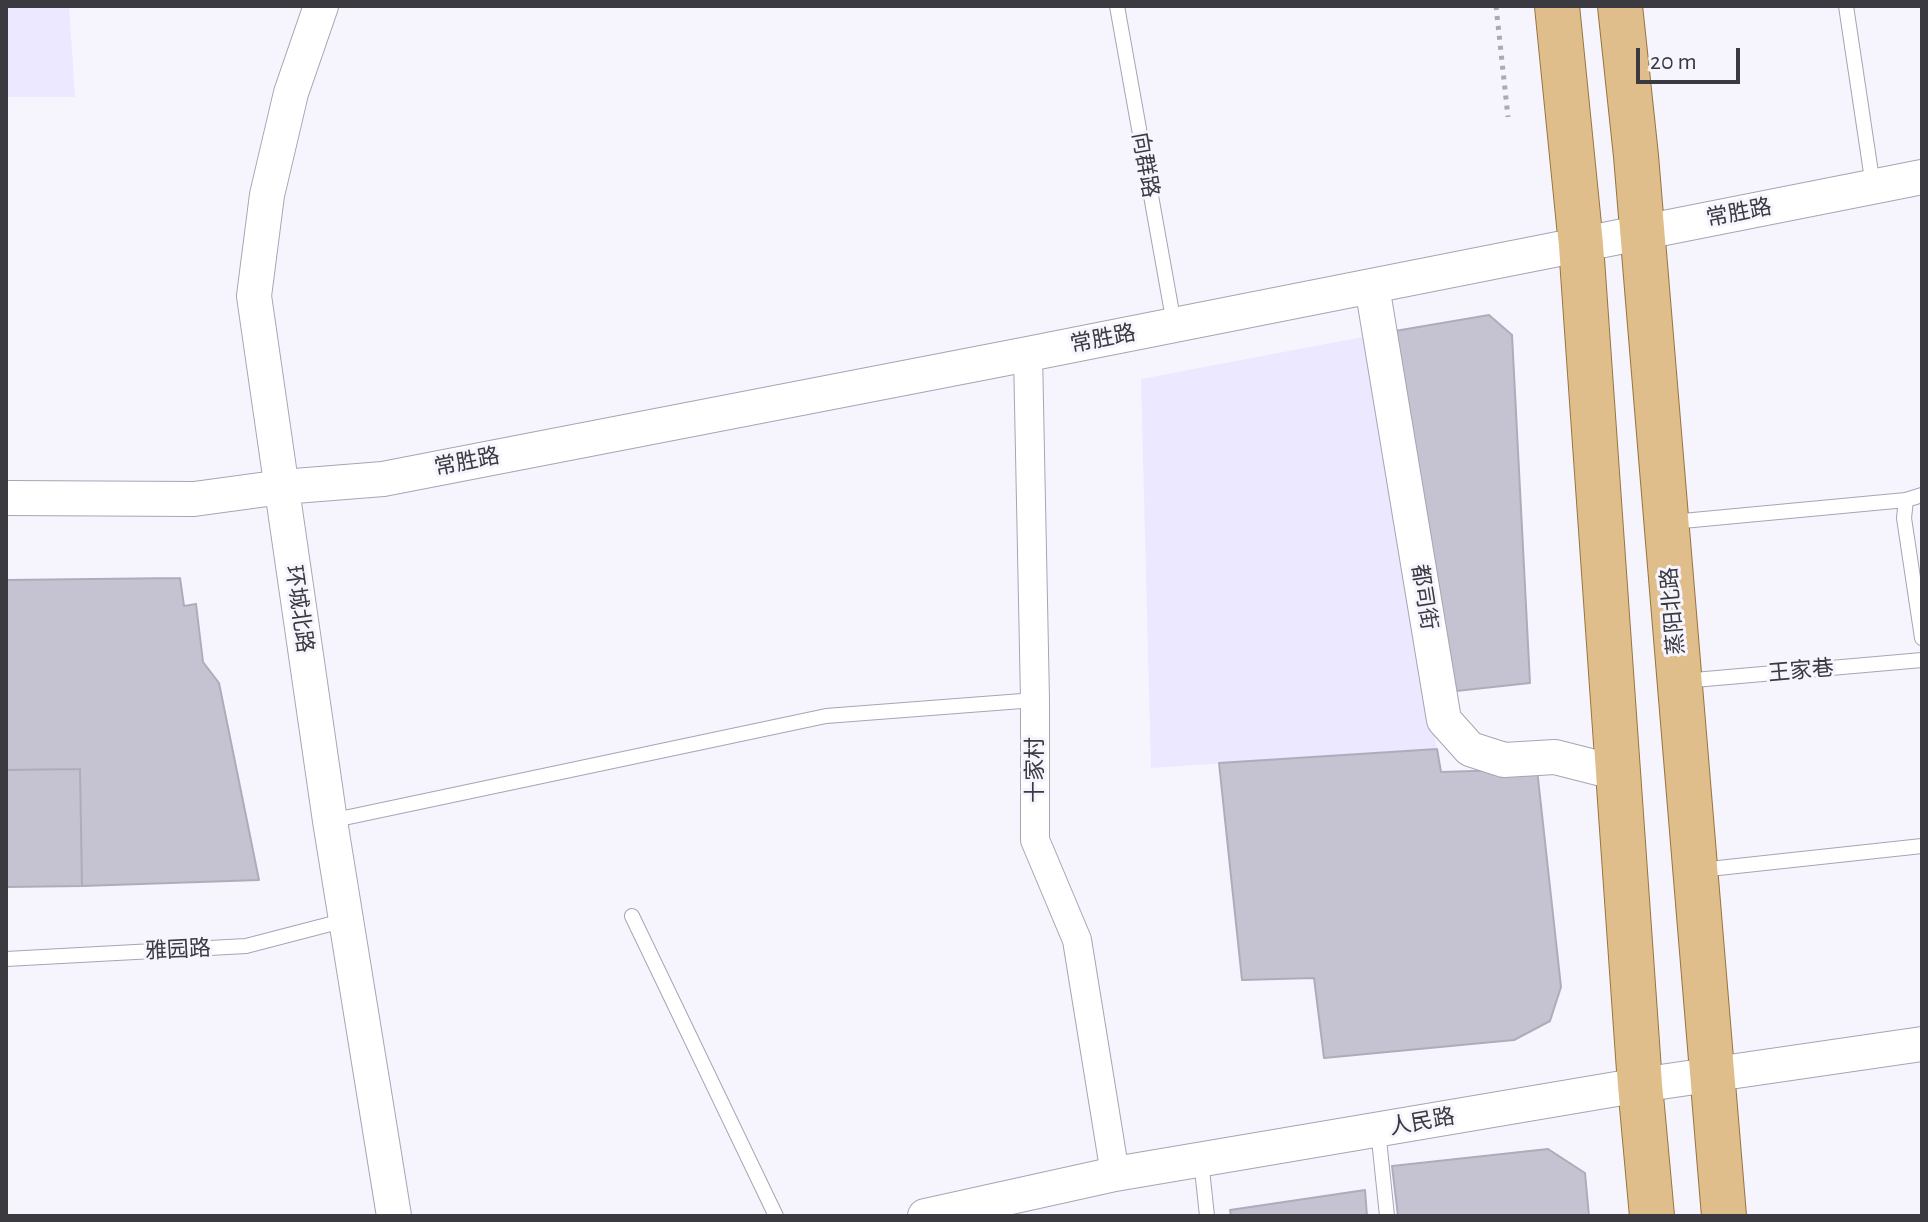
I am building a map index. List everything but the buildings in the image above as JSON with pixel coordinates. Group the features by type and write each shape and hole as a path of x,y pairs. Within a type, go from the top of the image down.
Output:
{"main road":[{"path":"1557,6 1581,245 1640,1085 1652,1216"},
{"name":"蒸阳北路","path":"1620,6 1642,233 1724,1216"}],"street":[{"name":"环城北路","path":"321,6 291,93 267,195 254,296 330,821 394,1216"},
{"name":"常胜路","path":"6,498 194,499 282,487 383,479 1922,177"},
{"name":"都司街","path":"1372,286 1444,720 1470,749 1504,760 1555,757 1618,773"},
{"name":"十家村","path":"1028,354 1035,840 1077,940 1115,1174"},
{"name":"常胜路","path":"6,480 195,481 282,487"},
{"name":"人民路","path":"925,1216 1115,1174 1201,1159 1640,1085 1922,1044"}],"lane":[{"name":"向群路","path":"1117,6 1174,325"},
{"path":"1846,6 1873,186"},
{"path":"1666,522 1906,500 1922,495"},
{"path":"1906,500 1904,518 1922,638"},
{"name":"王家巷","path":"1679,682 1922,660"},
{"path":"330,821 826,716 1035,700"},
{"path":"1695,871 1922,846"},
{"path":"632,916 776,1216"},
{"name":"雅园路","path":"6,959 246,946 346,920"},
{"path":"1378,1129 1387,1216"},
{"path":"1201,1159 1207,1216"}],"path":[{"path":"1496,6 1508,117"}],"shaded area":[{"path":"6,6 69,6 75,97 6,97"},
{"path":"1368,336 1437,749 1151,768 1141,379"}]}
